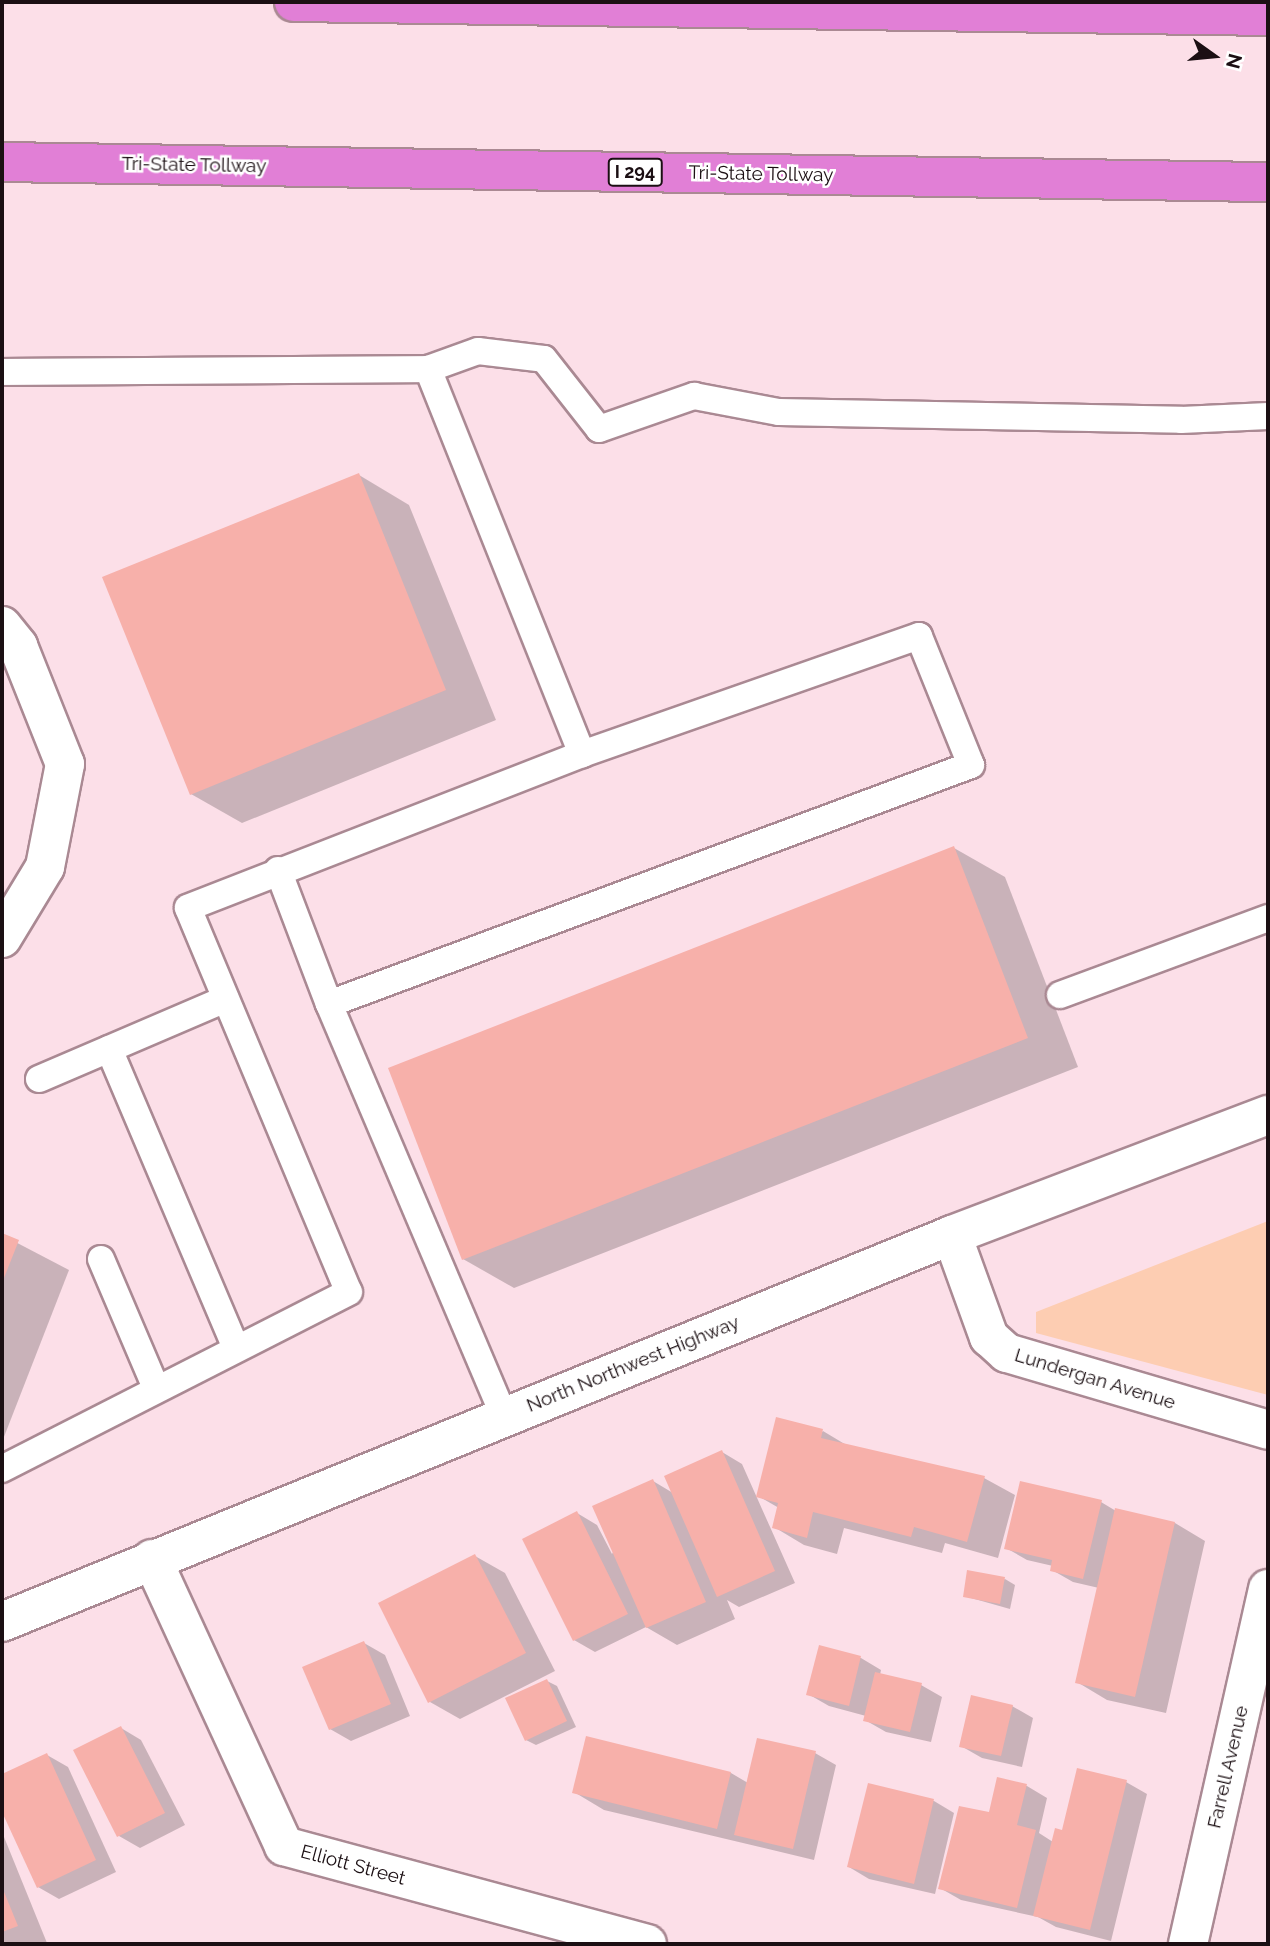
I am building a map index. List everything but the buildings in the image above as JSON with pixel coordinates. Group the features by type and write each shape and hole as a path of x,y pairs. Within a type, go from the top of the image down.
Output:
{"highway":[{"path":"294,2 1268,16"},
{"name":"Tri-State Tollway","path":"2,162 1268,182"}],"street":[{"path":"2,626 18,646 65,764 45,867 2,938"},
{"name":"North Northwest Highway","path":"2,1622 952,1235 1268,1115"},
{"name":"Lundergan Avenue","path":"952,1235 989,1337 1007,1353 1268,1430"},
{"name":"Elliott Street","path":"152,1559 284,1846 647,1944"},
{"name":"Farrell Avenue","path":"1188,1944 1268,1589"}],"lane":[{"path":"2,372 428,369 478,351 544,359 598,429 694,396 779,412 1156,419 1268,416"},
{"path":"428,369 582,754"},
{"path":"2,1469 156,1388 349,1292 188,908 278,870 582,754 919,635 971,765 329,1004"},
{"path":"278,870 329,1004 504,1417"},
{"path":"1060,995 1268,918"},
{"path":"39,1079 226,999"},
{"path":"109,1049 236,1348"},
{"path":"101,1259 156,1388"}],"shaded area":[{"path":"1268,1221 1268,1395 1036,1333 1036,1312"}]}
